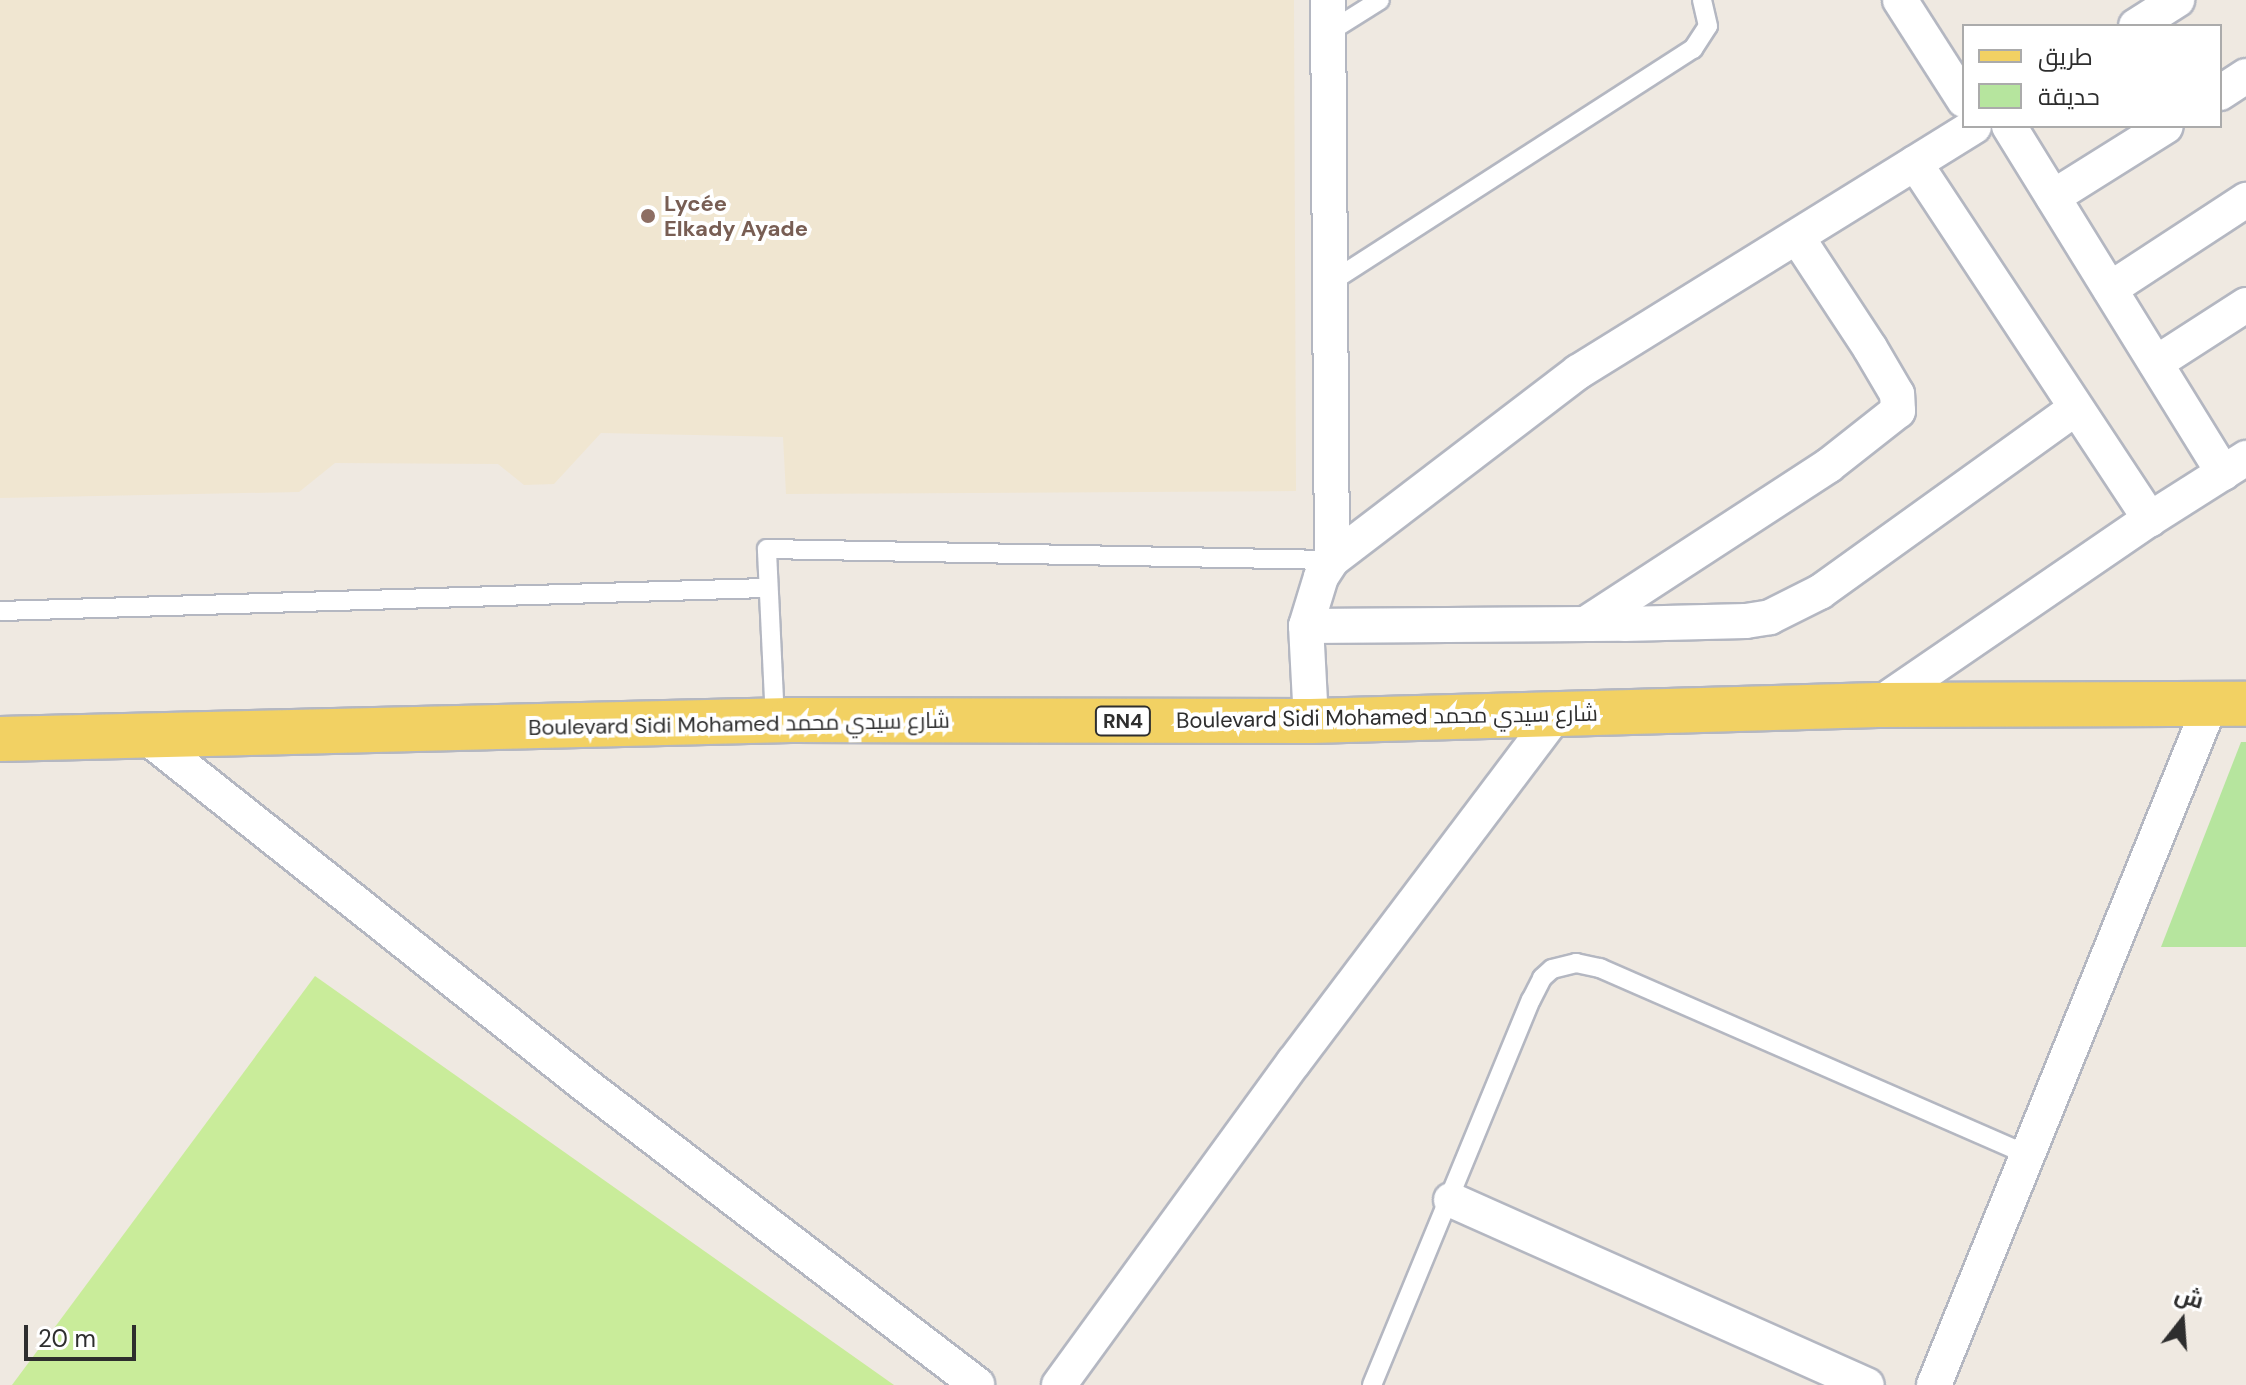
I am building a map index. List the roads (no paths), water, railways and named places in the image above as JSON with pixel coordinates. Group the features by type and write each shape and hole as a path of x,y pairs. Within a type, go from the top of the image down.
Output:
{"main road":[{"name":"Boulevard Sidi Mohamed شارع سيدي محمد","path":"0,739 148,738 775,721 1311,721 1878,705 2229,703"}],"street":[{"path":"1900,0 1962,97"},
{"path":"2139,24 2172,2"},
{"path":"1329,16 1332,560"},
{"path":"2222,92 2246,76"},
{"path":"1311,721 1306,626 1321,577 1332,560 1578,372 1971,128"},
{"path":"1878,705 2150,519 2234,466 2156,363 2010,128"},
{"path":"2053,197 2163,128"},
{"path":"1915,163 2150,519"},
{"path":"2110,289 2246,200"},
{"path":"1587,623 1828,466 1898,411 1897,394 1797,237"},
{"path":"2156,363 2246,305"},
{"path":"1306,626 1746,621 1791,609 1865,561 2075,409"},
{"path":"1934,1385 2026,1154 2229,703"},
{"path":"1059,1385 1294,1062 1556,714"},
{"path":"148,738 584,1084 977,1385"},
{"path":"1451,1200 1867,1385"}],"lane":[{"path":"1329,16 1380,0"},
{"path":"1331,282 1677,62 1693,49 1708,26 1702,0"},
{"path":"775,721 767,549 1332,560"},
{"path":"0,611 768,588"},
{"path":"1372,1385 1542,978 1552,969 1576,963 1600,968 2026,1154"}],"place":[{"name":"Lycée Elkady Ayade","path":"648,216"}]}
